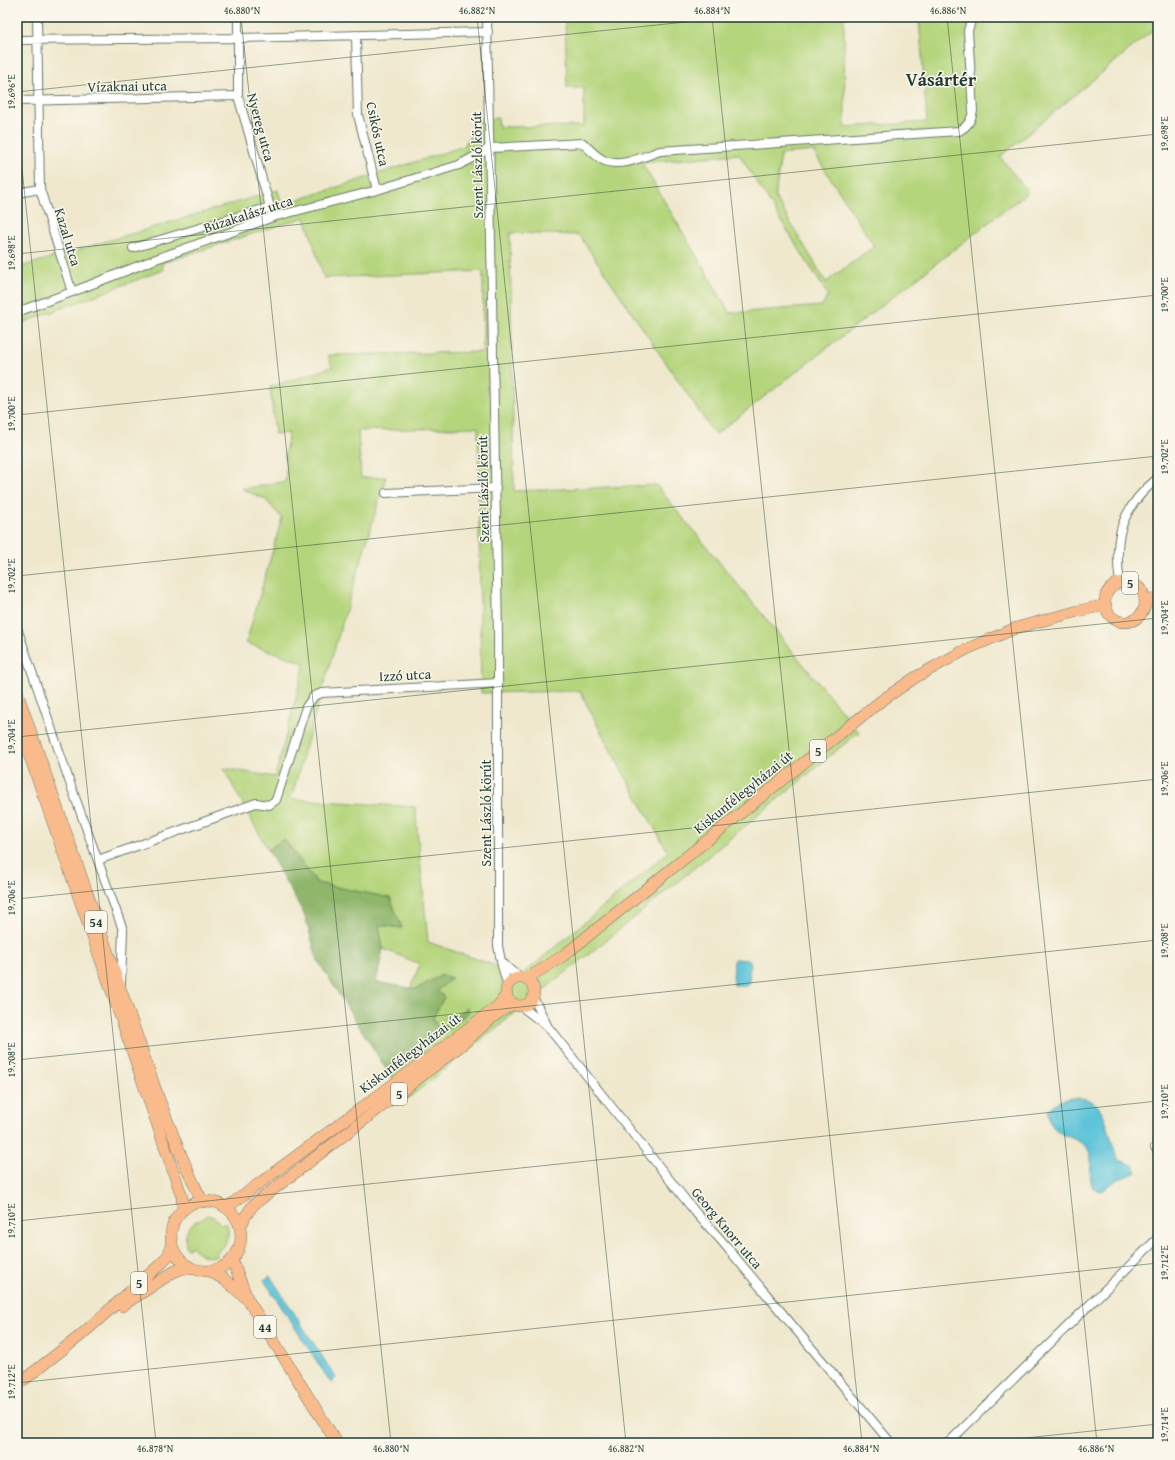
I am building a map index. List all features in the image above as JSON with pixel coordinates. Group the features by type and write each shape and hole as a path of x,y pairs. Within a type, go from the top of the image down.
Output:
{"main road":[{"name":"5","path":"1125,582 1136,585 1140,589 1145,600 1140,615 1131,621 1120,621 1115,619 1107,611 1106,596 1108,591 1120,583 1125,582"},
{"name":"5","path":"1145,600 1158,599"},
{"name":"Kiskunfélegyházai út","path":"533,993 538,983 563,956 881,701 916,677 967,649 1010,631 1060,616 1106,606"},
{"name":"54","path":"17,692 120,991 179,1150 203,1202"},
{"name":"54","path":"17,720 182,1197 183,1210"},
{"name":"Kiskunfélegyházai út","path":"523,979 563,956"},
{"name":"5","path":"507,991 513,981 523,979"},
{"path":"523,979 531,983 533,993"},
{"name":"Kiskunfélegyházai út","path":"226,1208 498,1006 507,991"},
{"path":"507,991 510,1000 518,1005"},
{"name":"5","path":"518,1005 528,1003 533,993"},
{"name":"Kiskunfélegyházai út","path":"240,1228 253,1205 462,1045 501,1011 509,1006 518,1005"},
{"path":"183,1210 194,1204 212,1202 226,1208 236,1219 240,1228"},
{"name":"5","path":"17,1385 98,1321 162,1263 169,1254 175,1221 183,1210"},
{"name":"5","path":"232,1260 239,1247 241,1236 240,1228"},
{"path":"172,1240 174,1249 179,1258 193,1269"},
{"path":"210,1271 220,1268 232,1260"},
{"name":"44","path":"232,1260 248,1300 337,1443"},
{"name":"5","path":"98,1321 175,1271 184,1268 210,1271"},
{"name":"44","path":"210,1271 228,1282 248,1300"}],"street":[{"name":"Kazal utca","path":"37,17 40,189 72,292"},
{"name":"Nyereg utca","path":"238,17 238,96 273,217"},
{"name":"Szent László körút","path":"487,17 498,635 498,946 507,991"},
{"path":"490,148 583,143 595,155 606,162 615,163 638,160 660,151 959,131 968,124 973,111 968,31 972,17"},
{"path":"17,40 238,38 488,32"},
{"name":"Csikós utca","path":"356,35 358,115 378,190"},
{"name":"Vízaknai utca","path":"17,101 238,96"},
{"name":"Búzakalász utca","path":"17,312 156,259 273,217 378,190 460,165 490,148"},
{"path":"17,193 40,189"},
{"name":"Búzakalász utca","path":"133,248 270,207"},
{"path":"1120,583 1117,555 1122,525 1129,509 1158,478"},
{"path":"386,493 496,488"},
{"path":"17,628 71,786 123,930 120,991"},
{"name":"Izzó utca","path":"98,860 256,803 269,805 276,800 306,706 314,696 322,693 498,683"},
{"path":"501,960 510,970 523,979"},
{"name":"Georg Knorr utca","path":"533,993 548,1027 696,1213 720,1239 891,1443"},
{"name":"Georg Knorr utca","path":"518,1005 548,1027"},
{"path":"948,1443 1158,1238"}],"green space":[{"path":"565,17 844,17 845,127 927,122 919,17 1158,17 1158,26 1000,157 1028,192 715,435 579,235 510,233 514,491 656,485 859,732 618,931 407,1099 390,1075 469,1012 466,1008 438,1029 433,1018 444,997 437,991 451,978 442,975 416,989 410,989 420,964 383,949 379,925 402,928 390,898 317,883 284,839 268,850 223,768 275,777 305,663 246,643 282,518 265,499 242,489 286,481 285,454 289,433 275,434 270,387 332,367 328,355 483,352 483,271 324,278 305,217 162,263 163,270 17,325 17,268 278,190 282,205 464,146 481,119 498,118 499,127 584,126 584,88 567,88","holes":["813,151 874,246 826,282 775,197 781,154","739,154 828,295 822,306 730,313 642,163","478,427 481,693 580,691 607,744 668,852 522,975 428,942 415,807 291,799 386,477 361,478 358,431"]},
{"path":"284,839 317,883 390,898 402,928 379,925 383,949 376,982 416,989 442,975 452,978 437,991 444,997 433,1018 438,1029 467,1008 469,1012 390,1075 318,961 304,914 268,850"},
{"path":"207,1215 214,1217 222,1225 226,1222 228,1226 228,1238 224,1245 217,1251 217,1256 213,1257 203,1256 192,1246 187,1249 185,1241 186,1233 190,1226"}],"water":[{"path":"734,959 750,960 749,985 733,985"},
{"path":"1073,1098 1087,1099 1096,1104 1105,1118 1119,1160 1133,1165 1137,1172 1116,1180 1101,1191 1093,1188 1091,1183 1091,1157 1088,1149 1084,1144 1060,1133 1055,1129 1051,1124 1049,1117 1049,1109 1054,1104"},
{"path":"270,1276 336,1378 331,1383 264,1280"}],"district":[{"name":"Vásártér","path":"941,80"}]}
